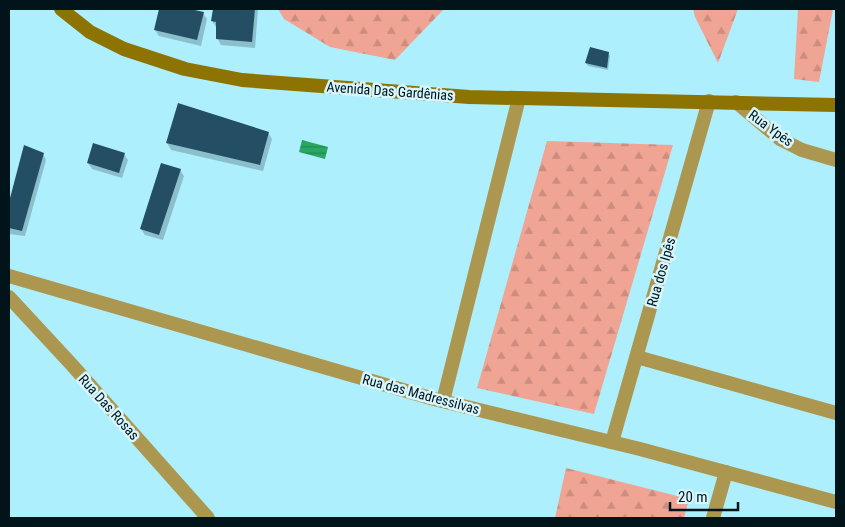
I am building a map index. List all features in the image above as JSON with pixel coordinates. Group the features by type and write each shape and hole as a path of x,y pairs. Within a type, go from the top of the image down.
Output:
{"main road":[{"name":"Avenida Das Gardênias","path":"61,9 90,32 124,49 185,70 242,80 469,97 836,105"}],"street":[{"path":"443,401 519,98"},
{"name":"Rua dos Ipês","path":"612,442 710,101"},
{"name":"Rua Ypês","path":"736,102 780,139 802,150 836,160"},
{"name":"Rua das Madressilvas","path":"9,276 443,401 612,442 836,502"},
{"name":"Rua Das Rosas","path":"9,297 208,518"},
{"path":"637,357 836,413"},
{"path":"713,518 726,472"}],"green space":[{"path":"278,9 444,9 395,60 330,47 284,19"},
{"path":"693,9 738,9 718,63 695,17"},
{"path":"798,9 833,9 819,82 794,79"},
{"path":"547,141 673,145 594,414 477,388"},
{"path":"566,468 689,499 684,518 555,518"}],"shaded area":[{"path":"302,140 328,147 325,159 299,152"}],"building":[{"path":"159,9 190,9 204,12 197,40 154,30"},
{"path":"213,9 255,9 252,42 216,39 216,22 211,21"},
{"path":"590,47 609,52 607,68 585,63"},
{"path":"178,103 269,132 260,165 166,143"},
{"path":"93,143 125,153 119,173 87,163"},
{"path":"24,145 44,153 22,231 9,228 9,202"},
{"path":"161,163 181,169 159,235 140,229"}]}
